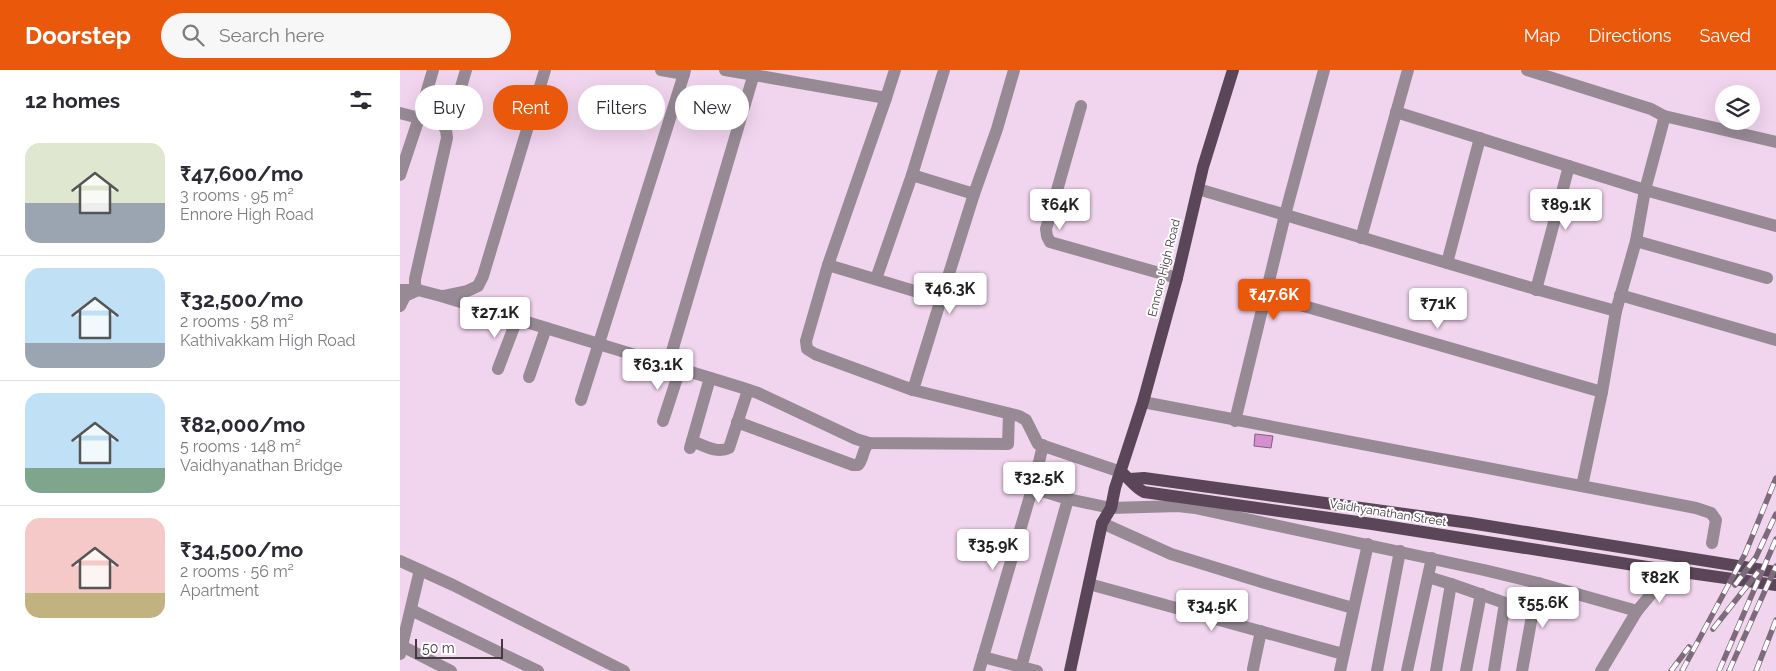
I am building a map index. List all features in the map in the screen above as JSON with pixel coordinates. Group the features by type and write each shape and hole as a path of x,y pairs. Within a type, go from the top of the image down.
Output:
{"main road":[{"name":"Ennore High Road","path":"1070,671 1102,523 1111,508 1115,488 1126,476 1143,402 1177,278 1198,189 1232,70"},
{"name":"Vaidhyanathan Street","path":"1126,476 1364,508 1776,572"},
{"name":"Vaidhyanathan Street","path":"1126,476 1137,488 1144,492 1372,524 1646,567 1776,585"}],"street":[{"path":"428,85 433,70"},
{"path":"461,85 466,70"},
{"path":"441,296 467,291 478,286 483,276 545,70"},
{"path":"581,400 684,72 661,70"},
{"path":"725,70 755,73 886,98"},
{"path":"895,70 828,265 806,341 807,349 815,354 913,390 1019,416 1026,420 1038,444 1126,476"},
{"path":"876,279 912,174 944,70"},
{"path":"913,390 974,194 997,129 1014,70"},
{"path":"1235,421 1285,215 1324,70"},
{"path":"1361,238 1408,70"},
{"path":"1527,70 1650,109 1664,116 1776,142"},
{"path":"663,421 674,367 755,73"},
{"path":"1081,106 1046,229 1050,242 1177,278"},
{"path":"1396,112 1645,190 1776,226"},
{"path":"400,113 415,117"},
{"path":"1582,486 1602,392 1616,311 1636,241 1645,190 1664,116"},
{"path":"400,175 415,121"},
{"path":"418,290 415,286 415,279 446,138 446,130"},
{"path":"1447,263 1480,138"},
{"path":"1536,290 1569,166"},
{"path":"912,174 974,194"},
{"path":"1198,189 1536,290 1616,311"},
{"path":"1636,241 1767,278"},
{"path":"828,265 941,299"},
{"path":"400,290 418,290 441,296 748,390 856,439 869,443 1008,444 1009,414"},
{"path":"400,306 405,296 418,290"},
{"path":"1266,295 1602,392"},
{"path":"1620,295 1776,340"},
{"path":"498,369 517,319"},
{"path":"530,378 546,328"},
{"path":"710,378 691,445 717,450 729,448 748,390"},
{"path":"1143,402 1696,508 1711,513 1716,520 1712,543"},
{"path":"737,422 853,465 858,465 861,462 865,446 869,443"},
{"path":"979,671 1035,479 1043,445"},
{"path":"1035,479 1036,486 1042,491 1068,499 1111,508 1178,506 1196,508 1432,558 1538,583 1637,611"},
{"path":"1020,669 1068,499"},
{"path":"1102,523 1171,554 1353,608"},
{"path":"1340,671 1368,544"},
{"path":"1377,671 1400,551"},
{"path":"1407,671 1432,558"},
{"path":"400,561 624,671"},
{"path":"420,570 401,650 451,671"},
{"path":"1428,577 1504,603 1494,671"},
{"path":"1601,671 1637,611 1663,580"},
{"path":"1522,671 1538,583"},
{"path":"1089,584 1343,654"},
{"path":"1436,671 1451,584"},
{"path":"1466,671 1481,594"},
{"path":"411,610 538,671"},
{"path":"1253,669 1261,631"},
{"path":"983,656 1020,669 1037,671"}],"building":[{"path":"1255,434 1273,436 1271,448 1254,446"}],"railway":[{"path":"1682,671 1745,554 1776,478"},
{"path":"1735,585 1756,557 1776,514"},
{"path":"1719,671 1776,539"},
{"path":"1729,671 1776,566"},
{"path":"1713,629 1758,572"},
{"path":"1756,671 1776,620"},
{"path":"1671,671 1689,647"}]}
